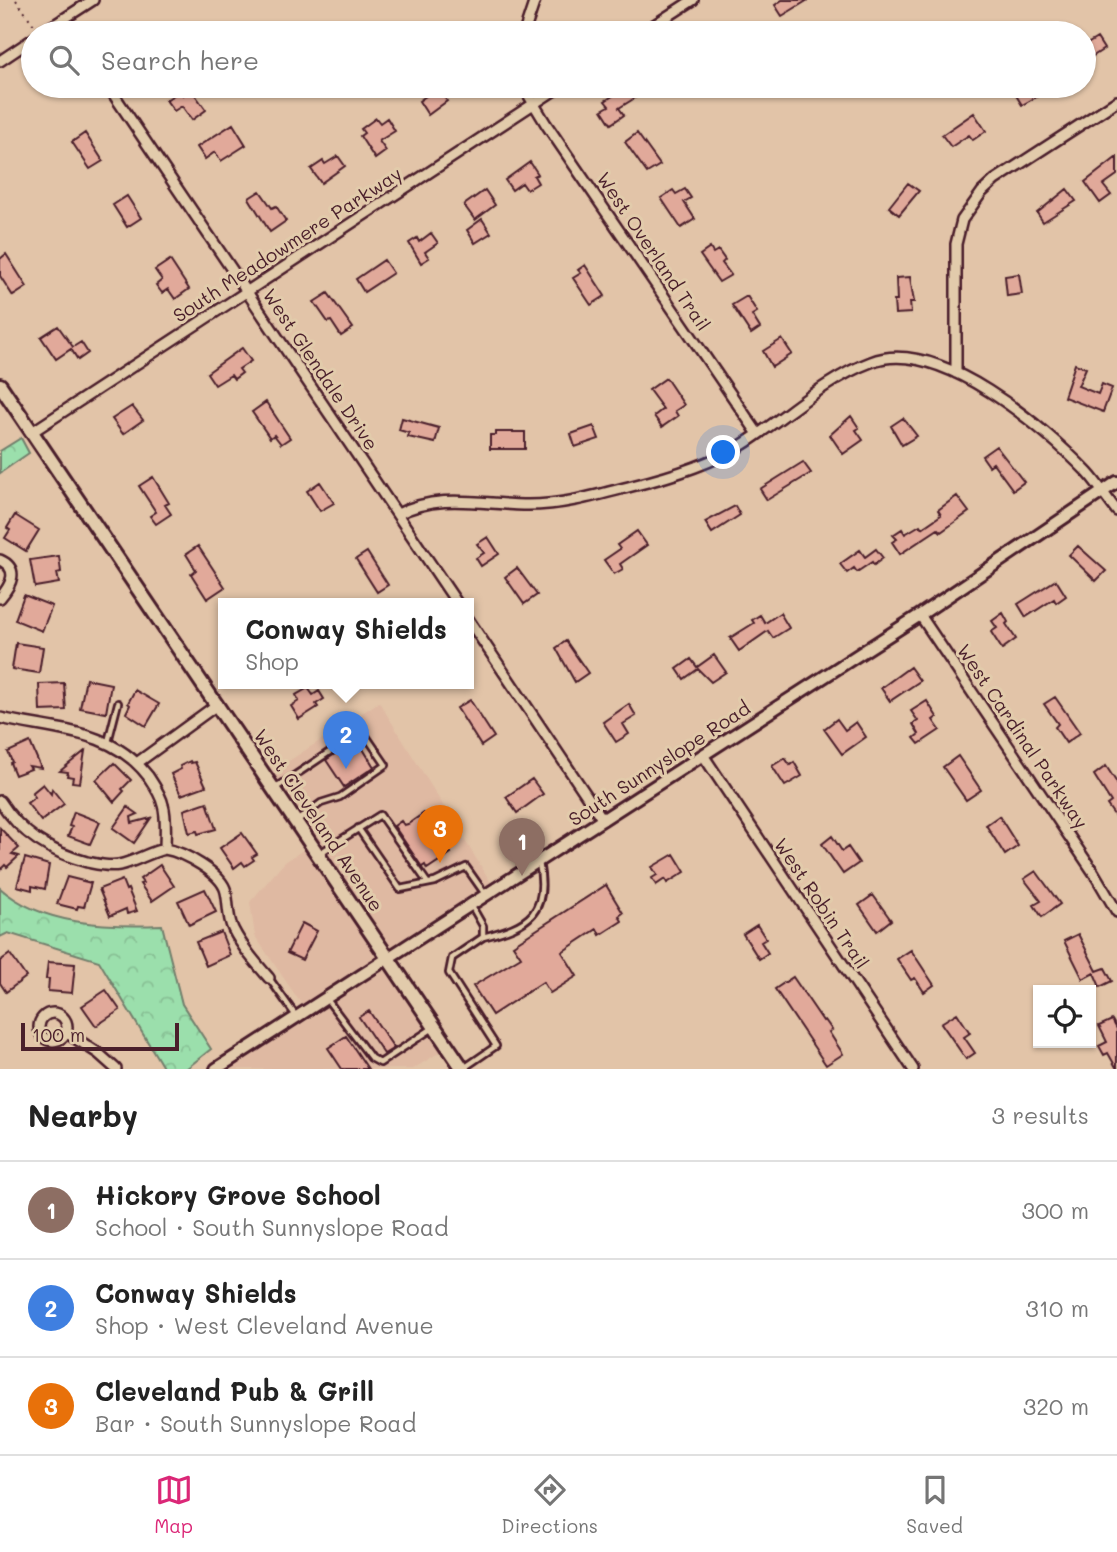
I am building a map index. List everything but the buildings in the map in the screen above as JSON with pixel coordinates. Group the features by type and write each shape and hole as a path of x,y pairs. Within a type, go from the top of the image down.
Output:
{"main road":[{"name":"West Cleveland Avenue","path":"0,385 298,821 463,1069"}],"street":[{"path":"60,21 93,0"},
{"path":"528,21 535,0"},
{"path":"661,21 693,0"},
{"path":"0,61 21,47"},
{"name":"West Glendale Drive","path":"116,98 454,598"},
{"name":"West Overland Trail","path":"530,98 758,435"},
{"name":"South Meadowmere Parkway","path":"32,432 541,98"},
{"path":"957,373 956,244 957,232 968,209 995,180 1117,101"},
{"path":"398,514 422,504 449,500 528,505 568,502 633,486 700,465 732,451 843,375 879,359 911,357 957,373 1010,405 1053,439 1091,476 1117,511"},
{"name":"South Sunnyslope Road","path":"216,1069 920,615 1117,482"},
{"path":"0,560 11,568 13,574 0,598"},
{"name":"West Cardinal Parkway","path":"920,615 1094,873 1117,912"},
{"path":"474,628 603,820"},
{"path":"137,762 218,704"},
{"path":"0,718 88,735 120,748 137,762 163,803 165,849"},
{"name":"West Robin Trail","path":"703,755 913,1069"},
{"path":"0,801 34,839 67,857 111,866 129,863 165,849 197,863 221,881 226,891 228,916 234,932 269,978"},
{"path":"67,1033 99,1053 116,1069"}],"lane":[{"path":"108,742 118,703"},
{"path":"275,789 362,730 386,765 340,797 321,803 298,821"},
{"path":"319,854 380,815 427,882"},
{"path":"358,828 400,889 435,882 466,867 486,895"},
{"path":"463,1069 496,1046 449,973 452,958 483,937 513,929 536,911 544,887 539,861"},
{"path":"471,905 483,926 483,937"},
{"path":"269,978 296,1017"},
{"path":"326,998 370,1058 380,1063 435,1027"}],"path":[{"path":"16,0 32,21"}],"shaded area":[{"path":"379,702 495,889 388,958 448,1047 413,1069 228,1069 311,1018 255,936 250,902 285,862 312,844 266,776"}],"green space":[{"path":"21,438 29,453 0,473 0,451"},
{"path":"0,888 17,901 36,910 77,922 162,925 182,1004 211,1049 186,1069 164,1069 99,961 8,933 0,937"}],"place":[{"name":"Conway Shields","path":"346,769"},
{"name":"Cleveland Pub & Grill","path":"440,863"},
{"name":"Hickory Grove School","path":"522,876"}]}
